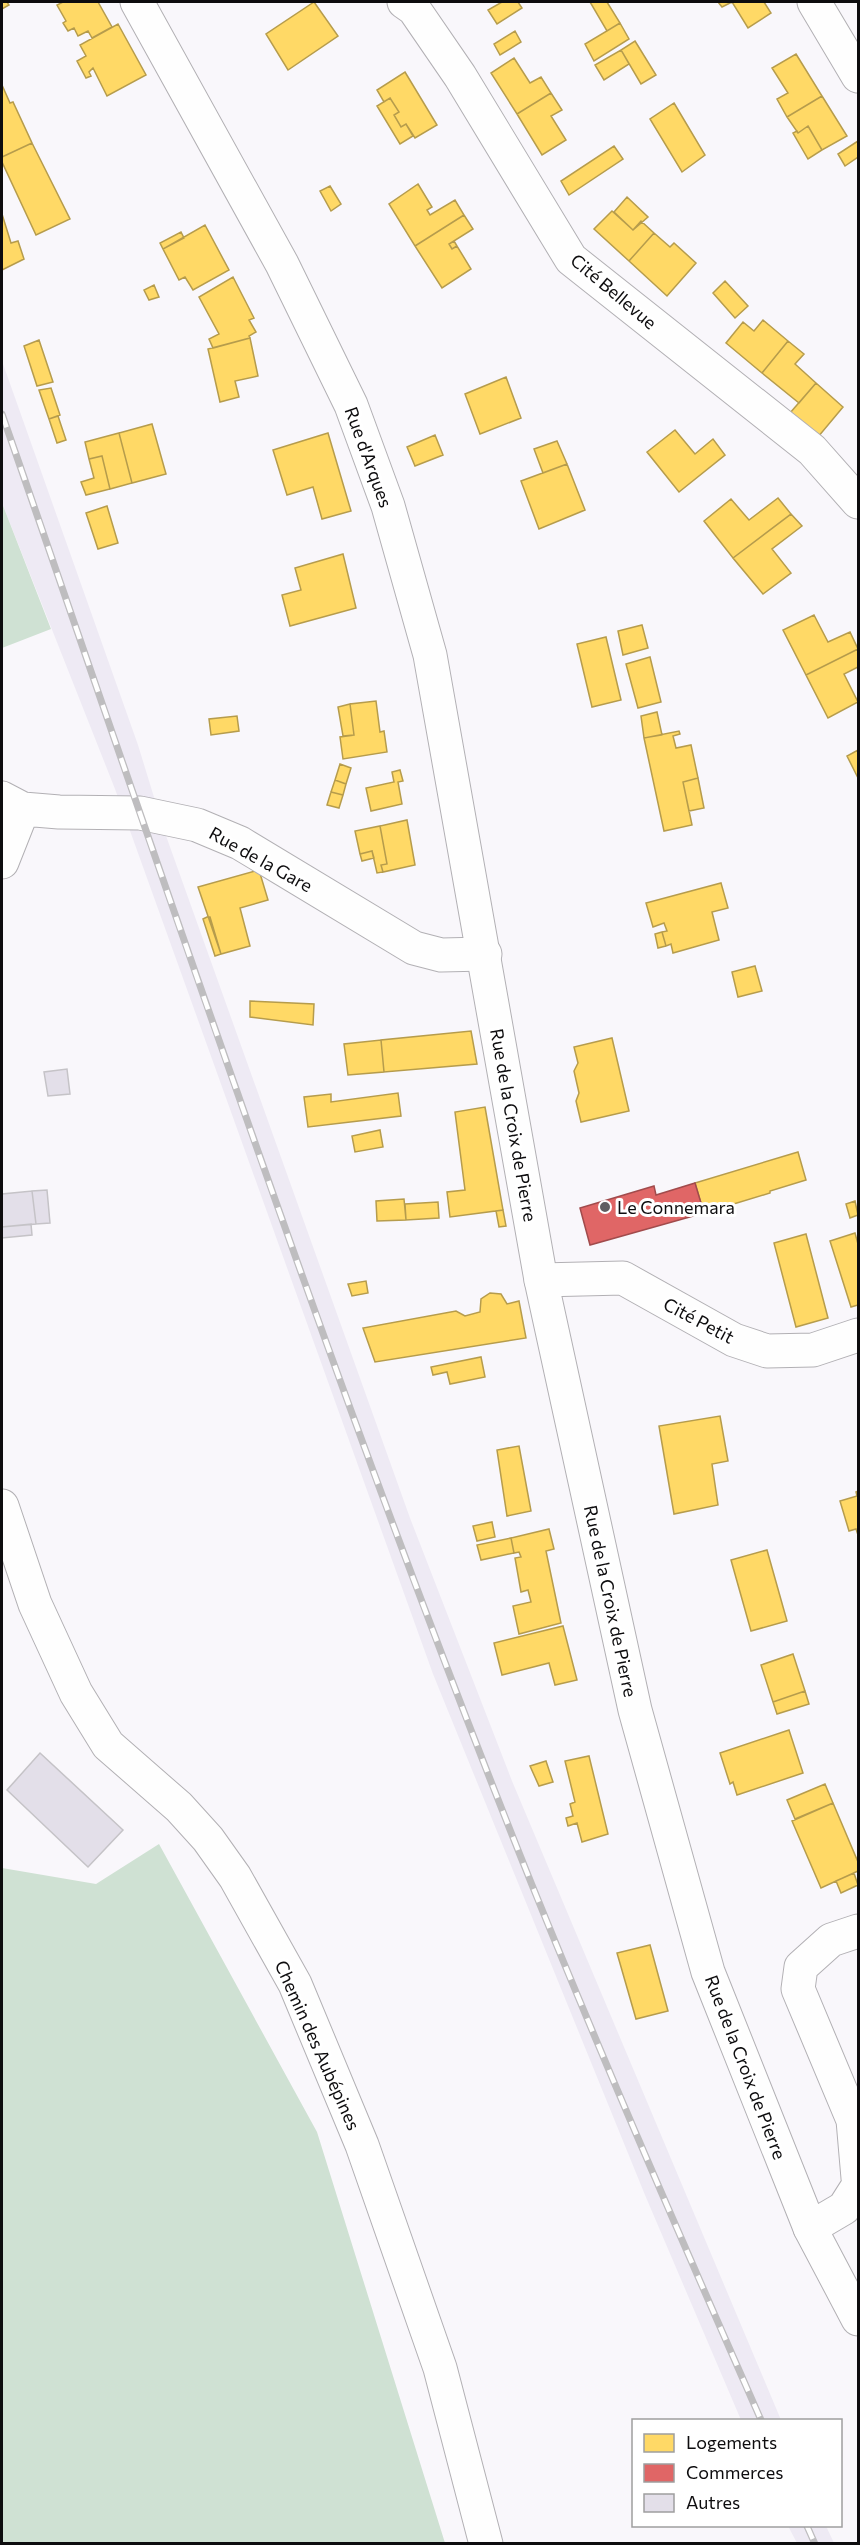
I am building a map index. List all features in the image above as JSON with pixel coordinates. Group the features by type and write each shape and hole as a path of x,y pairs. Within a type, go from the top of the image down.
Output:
{"street":[{"name":"Rue d'Arques","path":"137,2 282,264 351,405 388,506 430,655 485,954"},
{"name":"Cité Bellevue","path":"404,2 414,9 460,76 571,259 812,450 858,502"},
{"path":"814,2 858,76"},
{"name":"Rue de la Gare","path":"12,803 59,812 140,813 197,825 240,843 414,948 441,955 485,954"},
{"path":"2,862 12,803"},
{"name":"Rue de la Croix de Pierre","path":"485,954 541,1280 635,1710 708,1972 810,2229 858,2319"},
{"name":"Cité Petit","path":"541,1280 623,1278 734,1340 767,1351 813,1350 858,1335"},
{"name":"Chemin des Aubépines","path":"2,1506 35,1604 76,1694 108,1745 179,1807 208,1839 236,1877 295,1984 362,2145 440,2368 486,2544"},
{"path":"858,1931 831,1940 801,1968 798,1989 851,2097 858,2178"},
{"path":"810,2229 844,2208 858,2186"}],"shaded area":[{"path":"2,361 138,745 165,833 410,1518 512,1781 781,2419 741,2419 645,2195 433,1674 115,789 2,503"},
{"path":"789,2527 826,2527 834,2543 797,2543"}],"green space":[{"path":"2,503 51,629 2,648"},
{"path":"159,1844 317,2132 445,2543 2,2543 2,1868 96,1884"}],"building: Logements":[{"path":"2,2 7,2 9,5 2,9"},
{"path":"63,2 98,2 112,27 92,38 88,31 78,36 74,28 68,31 63,23 66,21 57,5"},
{"path":"314,2 338,36 288,70 266,34"},
{"path":"502,2 518,2 522,8 497,24 488,10"},
{"path":"590,2 607,2 620,23 607,31"},
{"path":"718,2 732,2 722,7"},
{"path":"732,2 764,2 771,13 748,28"},
{"path":"620,23 629,39 594,61 585,44"},
{"path":"118,24 146,75 107,96 93,68 89,72 91,76 86,78 77,61 86,56 80,45"},
{"path":"515,31 521,42 500,55 494,44"},
{"path":"635,41 656,75 641,84 621,50"},
{"path":"621,50 629,64 604,80 595,65"},
{"path":"796,54 822,96 787,117 777,99 788,93 772,68"},
{"path":"514,58 530,83 541,77 551,93 517,114 491,73"},
{"path":"405,72 437,125 415,138 406,124 401,127 394,115 399,112 390,98 384,102 377,90"},
{"path":"2,85 10,103 13,102 32,143 2,157"},
{"path":"551,93 562,110 551,116 566,140 542,155 517,114"},
{"path":"822,96 847,136 822,150 808,126 798,133 787,117"},
{"path":"390,98 399,112 394,115 401,127 406,124 413,136 400,144 377,106"},
{"path":"674,103 705,155 682,172 650,119"},
{"path":"808,126 822,150 808,159 793,133 797,131 798,133"},
{"path":"858,141 858,157 845,166 838,154"},
{"path":"32,143 70,219 36,235 2,162 2,157"},
{"path":"614,146 623,159 569,195 561,181"},
{"path":"418,184 432,207 427,210 430,215 455,200 464,215 415,246 389,204"},
{"path":"330,186 341,204 331,211 320,191"},
{"path":"627,197 648,217 633,230 614,212"},
{"path":"612,211 633,230 641,221 654,233 629,261 594,229"},
{"path":"2,214 11,243 18,241 24,259 2,270"},
{"path":"464,215 473,229 449,244 452,249 457,246 471,269 442,288 415,246"},
{"path":"205,225 229,270 193,290 185,277 179,280 163,249"},
{"path":"181,232 184,238 163,249 160,243"},
{"path":"654,233 670,247 674,243 696,263 667,296 629,261"},
{"path":"454,241 457,246 452,249 449,244"},
{"path":"233,277 254,318 249,320 256,332 249,336 250,338 213,348 209,339 219,334 199,297"},
{"path":"725,281 748,306 735,318 713,293"},
{"path":"154,285 159,297 149,300 144,290"},
{"path":"763,320 788,341 762,373 726,343 743,322 754,331"},
{"path":"250,338 258,376 235,381 239,397 220,402 208,349"},
{"path":"39,340 53,382 37,386 24,346"},
{"path":"788,341 804,354 795,364 816,383 799,403 762,373"},
{"path":"506,377 521,418 480,434 465,394"},
{"path":"816,383 843,407 818,437 790,413"},
{"path":"51,388 60,415 49,419 39,390"},
{"path":"58,416 66,440 57,443 49,419"},
{"path":"152,424 166,474 132,483 119,433"},
{"path":"675,430 695,454 713,439 725,455 679,492 647,452"},
{"path":"119,433 132,483 110,489 102,456 89,459 85,442"},
{"path":"328,433 351,511 322,519 313,487 287,495 273,450"},
{"path":"435,435 443,455 415,466 407,447"},
{"path":"557,441 567,464 543,473 534,449"},
{"path":"102,456 110,489 86,495 81,482 94,478 89,459"},
{"path":"567,464 585,510 539,529 521,481"},
{"path":"778,498 791,514 733,558 704,521 731,499 749,520"},
{"path":"107,506 118,543 98,549 86,513"},
{"path":"791,514 802,526 772,549 791,573 763,594 733,558"},
{"path":"343,554 356,608 290,626 282,595 301,590 295,568"},
{"path":"814,615 828,642 850,632 858,649 806,675 783,630"},
{"path":"642,625 648,648 623,655 618,631"},
{"path":"606,637 621,700 592,707 577,644"},
{"path":"858,649 858,667 844,674 858,702 828,718 806,675"},
{"path":"650,657 661,702 638,708 626,664"},
{"path":"376,701 380,732 384,731 387,752 343,759 340,737 354,735 350,704"},
{"path":"350,704 354,735 343,736 338,707"},
{"path":"657,712 662,735 644,738 641,716"},
{"path":"237,716 239,731 211,735 209,719"},
{"path":"679,731 680,734 673,736 676,748 691,745 698,778 683,782 692,825 664,831 644,738"},
{"path":"858,750 858,778 847,756"},
{"path":"340,764 351,768 346,784 335,780"},
{"path":"400,770 403,781 398,782 402,804 371,811 366,788 394,782 392,772"},
{"path":"698,778 704,808 689,811 683,782"},
{"path":"335,780 346,784 343,795 331,792"},
{"path":"331,792 343,795 339,808 327,805"},
{"path":"407,820 415,865 383,872 381,865 387,864 380,826"},
{"path":"380,826 387,864 381,865 383,872 377,873 372,851 360,854 355,831"},
{"path":"372,851 374,858 362,861 360,854"},
{"path":"259,870 268,900 240,908 250,946 221,954 198,887"},
{"path":"721,883 728,908 712,912 719,940 673,953 671,944 666,946 662,932 667,931 664,923 653,927 646,903"},
{"path":"210,917 221,954 215,956 203,919"},
{"path":"662,932 666,946 658,948 655,934"},
{"path":"755,966 762,991 738,997 732,972"},
{"path":"250,1001 314,1004 313,1025 250,1017"},
{"path":"471,1031 477,1064 384,1072 381,1040"},
{"path":"612,1038 629,1111 581,1122 576,1101 579,1093 574,1071 578,1063 574,1047"},
{"path":"381,1040 384,1072 348,1075 344,1044"},
{"path":"398,1093 401,1116 308,1127 304,1097 331,1094 331,1102"},
{"path":"485,1107 503,1210 450,1217 447,1192 465,1190 455,1112"},
{"path":"380,1130 383,1147 355,1152 352,1136"},
{"path":"798,1152 806,1180 704,1213 695,1183"},
{"path":"404,1199 406,1220 377,1221 376,1201"},
{"path":"855,1201 858,1215 850,1218 846,1204"},
{"path":"438,1202 439,1218 406,1220 405,1204"},
{"path":"503,1210 506,1226 499,1227 496,1211"},
{"path":"855,1233 858,1244 858,1305 851,1307 830,1241"},
{"path":"806,1234 828,1318 796,1327 774,1243"},
{"path":"366,1281 368,1293 352,1296 348,1284"},
{"path":"490,1293 501,1294 507,1304 519,1301 526,1338 375,1362 363,1328 456,1311 465,1316 480,1312 481,1299"},
{"path":"481,1357 485,1377 450,1384 447,1372 433,1375 431,1367"},
{"path":"720,1416 728,1461 712,1464 718,1505 674,1514 659,1426"},
{"path":"519,1446 531,1511 507,1516 497,1450"},
{"path":"858,1491 858,1535 856,1529 849,1531 840,1501 857,1496"},
{"path":"492,1522 495,1537 477,1541 473,1526"},
{"path":"549,1529 554,1549 546,1551 561,1623 519,1634 513,1606 531,1602 528,1590 521,1592 515,1558 521,1557 519,1552 514,1553 511,1538"},
{"path":"511,1538 514,1553 481,1560 477,1545"},
{"path":"767,1550 787,1621 751,1631 731,1560"},
{"path":"563,1626 577,1680 555,1685 549,1663 502,1675 494,1643"},
{"path":"793,1654 805,1691 773,1702 761,1665"},
{"path":"805,1691 809,1704 777,1714 773,1702"},
{"path":"789,1730 803,1773 737,1795 733,1782 730,1784 720,1753"},
{"path":"589,1756 608,1834 582,1842 577,1823 568,1826 566,1818 573,1816 570,1804 575,1802 565,1761"},
{"path":"546,1761 553,1782 539,1786 530,1766"},
{"path":"825,1784 833,1803 795,1819 787,1800"},
{"path":"833,1803 858,1862 858,1871 821,1888 792,1821"},
{"path":"854,1873 858,1885 841,1893 836,1881"},
{"path":"650,1945 668,2011 636,2019 617,1953"}],"building: Commerces":[{"path":"695,1183 704,1213 590,1245 580,1208 654,1186 656,1195"}],"building: Autres":[{"path":"67,1069 70,1094 48,1096 44,1072"},
{"path":"47,1190 50,1223 36,1224 32,1191"},
{"path":"32,1191 36,1224 2,1227 2,1194"},
{"path":"31,1224 32,1235 2,1238 2,1227"},
{"path":"40,1753 123,1830 88,1867 7,1790"}],"railway":[{"path":"2,414 258,1152 391,1520 532,1885 761,2419"},
{"path":"807,2527 815,2544"}],"place":[{"name":"Le Connemara","path":"605,1207"}]}
